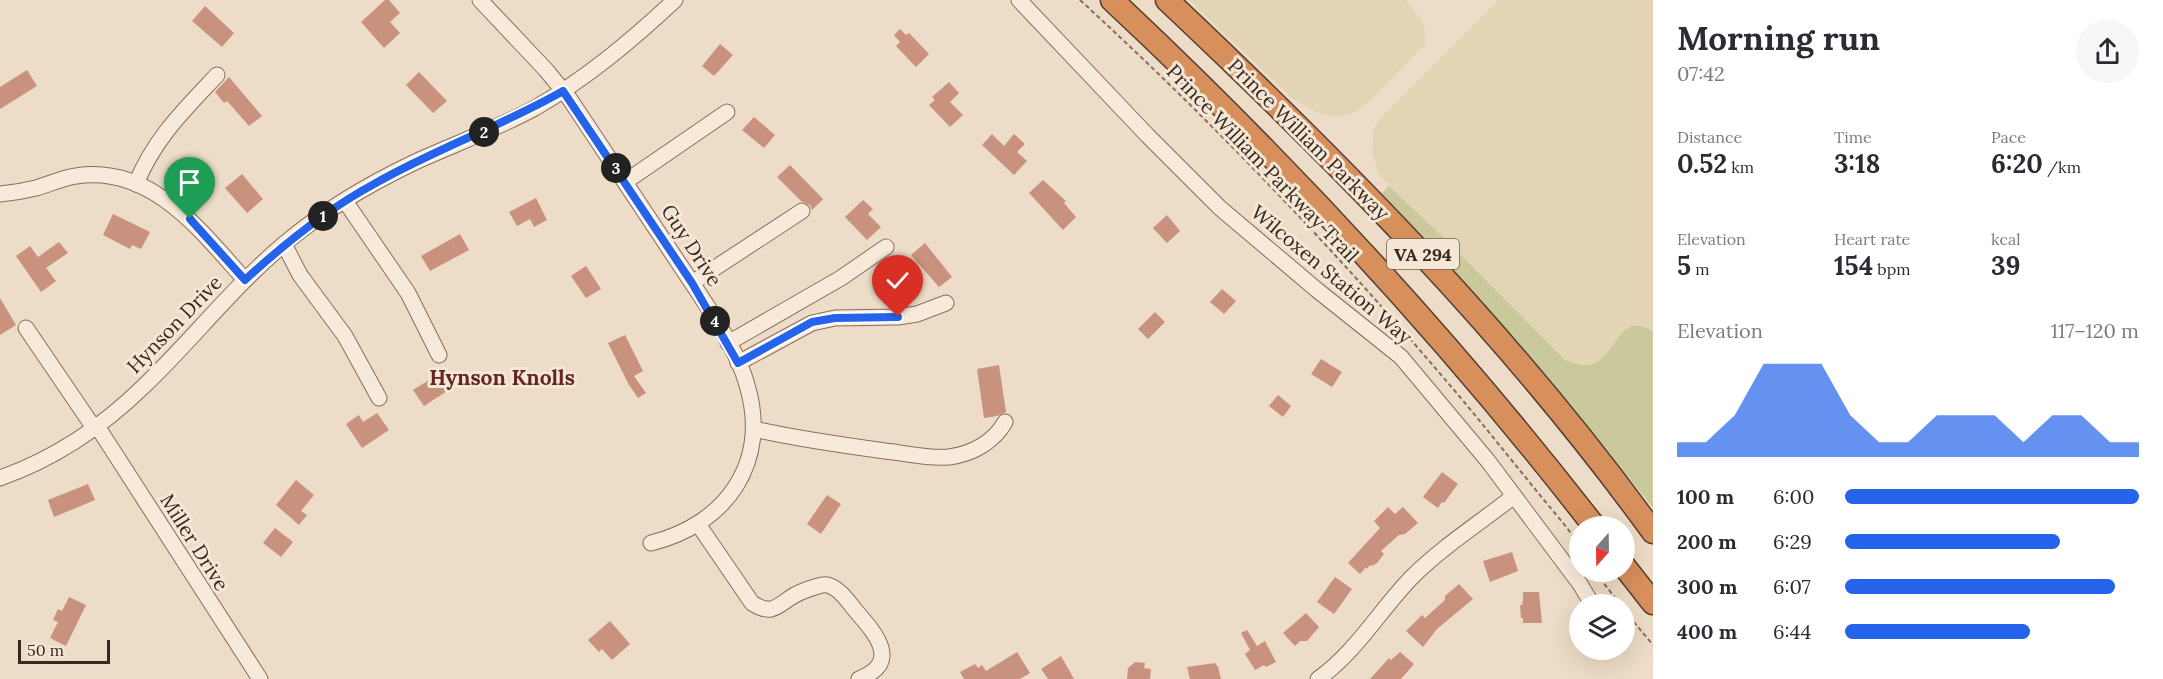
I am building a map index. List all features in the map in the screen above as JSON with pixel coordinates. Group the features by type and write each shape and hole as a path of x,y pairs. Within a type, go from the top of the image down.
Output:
{"highway":[{"name":"Prince William Parkway","path":"1112,0 1242,125 1312,197 1488,394 1586,516"},
{"name":"Prince William Parkway","path":"1167,0 1264,92 1418,248 1522,367 1653,532"},
{"path":"1635,580 1653,603"}],"street":[{"name":"Guy Drive","path":"480,0 563,91 692,283 728,343 747,383 752,402 754,429 749,461 736,487 725,502 698,524 684,532 651,543"},
{"name":"Hynson Drive","path":"0,478 40,461 95,427 145,386 245,280 284,244 345,201 414,163 512,119 563,91 607,61 675,0"},
{"name":"Wilcoxen Station Way","path":"1019,0 1220,208 1401,357 1459,424 1586,594"},
{"path":"136,184 155,145 216,75"},
{"path":"625,182 727,112"},
{"path":"0,194 15,193 75,176 92,174 105,175 136,184 171,202 190,219 245,280"},
{"path":"345,201 408,293 439,355"},
{"path":"692,283 802,211"},
{"path":"284,244 300,275 345,336 380,398"},
{"path":"728,343 841,278 886,247"},
{"path":"738,363 812,322 835,318 898,317 917,314 946,303"},
{"name":"Miller Drive","path":"26,328 95,427 259,679"},
{"path":"754,429 933,457 969,452 984,445 994,437 1005,422"},
{"path":"1318,679 1342,658 1414,575 1514,496"},
{"path":"698,524 752,603 759,608 775,609 792,596 823,584 840,591 872,629 882,647 881,663 859,679"}],"path":[{"name":"Prince William Parkway Trail","path":"1080,0 1137,52 1245,159 1348,269 1412,340 1491,434 1569,532"},
{"path":"1603,582 1612,594"},
{"path":"1635,623 1653,645"}],"shaded area":[{"path":"1189,0 1406,0 1422,21 1425,30 1425,44 1369,102 1357,111 1332,117 1318,113 1291,97"},
{"path":"1499,0 1653,0 1653,332 1618,337 1603,360 1592,365 1576,364 1565,360 1556,352 1448,242 1389,186 1378,172 1372,151 1374,128 1381,118"}],"green space":[{"path":"1389,186 1565,360 1590,365 1601,360 1625,330 1633,326 1642,326 1653,332 1653,508 1554,388 1382,193"}],"building":[{"path":"385,0 389,0 400,13 390,22 400,33 384,48 361,22"},
{"path":"205,6 234,33 222,47 192,21"},
{"path":"900,29 906,35 909,33 929,54 916,67 896,46 900,42 894,35"},
{"path":"720,44 733,55 714,76 702,66"},
{"path":"27,70 37,86 0,109 0,87"},
{"path":"419,72 447,101 433,113 406,85"},
{"path":"229,77 262,116 249,126 227,101 224,103 215,92"},
{"path":"949,82 959,93 950,102 963,115 950,127 929,105 935,100 932,97"},
{"path":"754,117 775,135 764,148 742,130"},
{"path":"992,134 1004,146 1014,134 1025,144 1017,152 1027,161 1014,175 982,145"},
{"path":"790,165 823,199 812,210 810,205 801,201 777,177"},
{"path":"242,174 263,199 247,213 225,188"},
{"path":"1043,180 1066,201 1064,203 1076,217 1063,230 1029,193"},
{"path":"536,198 547,220 534,227 530,219 517,226 509,212"},
{"path":"863,200 873,209 868,214 881,227 867,240 845,217"},
{"path":"113,214 150,232 141,249 132,245 130,249 103,235"},
{"path":"1167,215 1180,231 1167,243 1153,228"},
{"path":"460,234 469,250 430,271 421,256"},
{"path":"59,242 68,253 46,268 56,281 41,292 16,256 30,246 38,257"},
{"path":"925,243 952,277 939,287 911,255"},
{"path":"586,266 601,289 586,298 571,276"},
{"path":"1222,289 1236,301 1224,314 1210,302"},
{"path":"0,298 16,325 0,335"},
{"path":"1155,312 1165,322 1148,339 1138,329"},
{"path":"625,335 643,371 634,376 646,393 638,398 608,343"},
{"path":"1321,359 1342,372 1332,387 1311,374"},
{"path":"999,365 1006,412 984,418 977,369"},
{"path":"445,370 455,386 424,406 413,390"},
{"path":"1278,395 1291,406 1283,417 1269,406"},
{"path":"377,413 389,430 362,448 346,424 359,415 363,422"},
{"path":"1442,472 1458,484 1438,508 1423,497"},
{"path":"296,480 314,495 301,511 307,515 299,525 276,505"},
{"path":"88,484 95,500 54,517 48,500"},
{"path":"827,495 841,504 821,534 807,524"},
{"path":"1388,507 1395,514 1403,507 1418,523 1405,534 1399,535 1381,551 1384,554 1377,563 1370,565 1367,569 1366,567 1360,574 1348,563 1380,528 1374,521"},
{"path":"275,528 293,542 281,557 263,543"},
{"path":"1512,552 1518,571 1490,582 1483,561"},
{"path":"1335,577 1352,589 1334,614 1317,602"},
{"path":"1459,584 1473,599 1437,629 1423,647 1406,631 1422,615 1425,618"},
{"path":"1523,592 1539,592 1542,623 1523,623 1520,605 1522,605"},
{"path":"69,597 86,605 66,646 50,638 58,622 53,620 58,609 62,611"},
{"path":"1306,613 1319,627 1307,641 1300,641 1295,646 1283,633"},
{"path":"610,621 630,644 612,660 602,649 599,652 588,640"},
{"path":"1247,630 1257,646 1265,641 1276,662 1255,670 1245,654 1250,650 1241,633"},
{"path":"1017,652 1030,673 1020,679 964,679 960,672 975,664 978,668 982,665 986,671"},
{"path":"1400,652 1414,664 1401,679 1370,679 1389,658 1391,660"},
{"path":"1061,656 1074,679 1048,679 1041,669"},
{"path":"1135,662 1145,663 1144,668 1151,669 1150,679 1127,679 1128,668"},
{"path":"1215,663 1221,679 1190,679 1187,667"}],"district":[{"name":"Hynson Knolls","path":"502,377"}],"route":[{"path":"190,219 245,280 284,244 334,207 414,163 512,119 563,91 692,283 738,363 812,322 835,318 898,317"}]}
